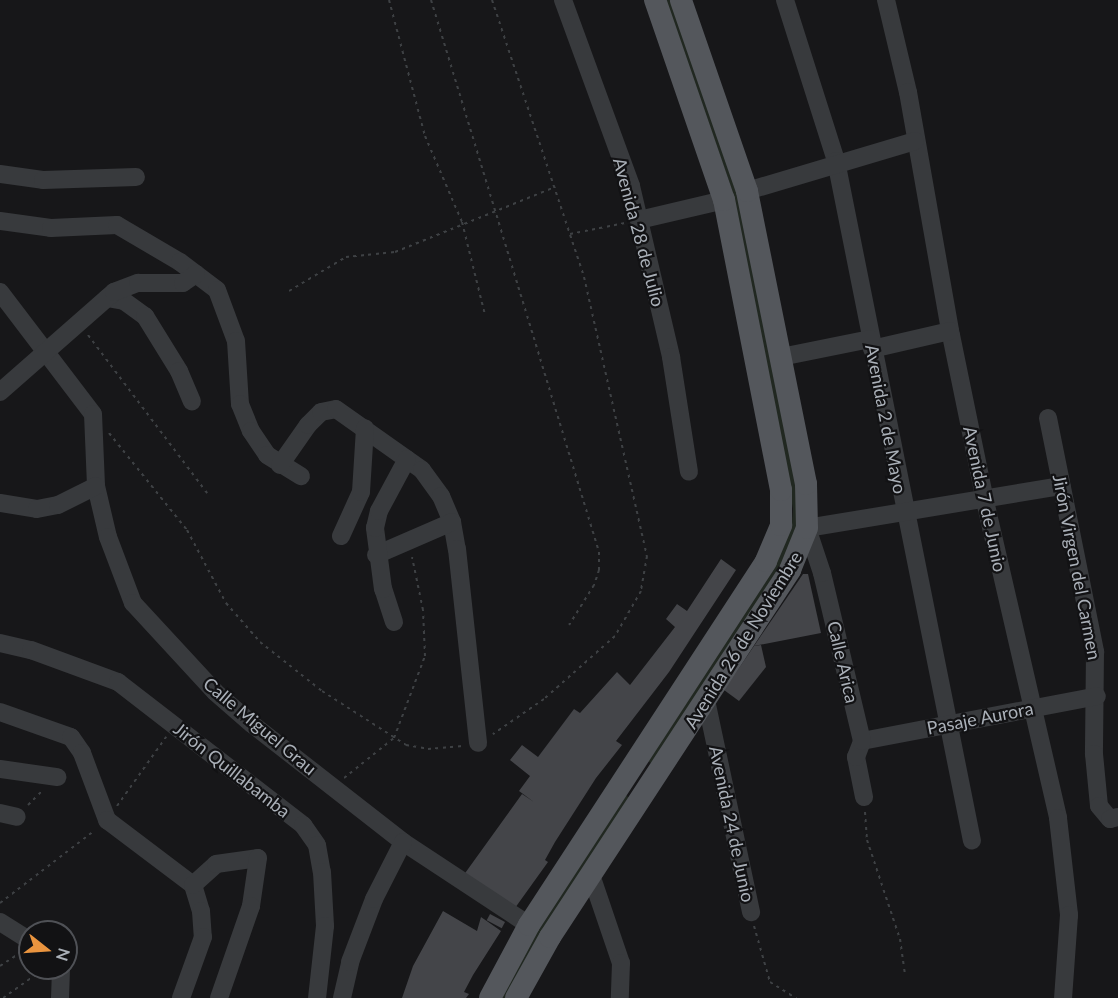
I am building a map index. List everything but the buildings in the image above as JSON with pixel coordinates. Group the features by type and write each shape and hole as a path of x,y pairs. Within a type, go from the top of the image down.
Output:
{"main road":[{"name":"Avenida 26 de Noviembre","path":"490,998 530,925 766,561 781,525 781,490 724,200 655,0"},
{"name":"Avenida 26 de Noviembre","path":"516,998 591,875 790,570 807,528 806,484 747,191 681,0"},
{"path":"629,772 650,786"}],"street":[{"name":"Avenida 28 de Julio","path":"563,0 639,220 671,357 689,472"},
{"name":"Avenida 2 de Mayo","path":"784,0 836,165 904,515 972,841"},
{"name":"Avenida 7 de Junio","path":"886,0 985,501 1058,818 1069,915 1062,998"},
{"path":"747,191 915,141"},
{"path":"0,174 44,180 136,177"},
{"path":"639,220 724,200"},
{"path":"0,221 51,228 117,225 196,274 217,290 230,318 239,364 240,404 267,455 301,476"},
{"path":"0,392 107,298 125,286 183,283 196,274"},
{"path":"0,292 93,414"},
{"path":"107,298 124,301 145,316 179,371 192,401"},
{"path":"781,357 950,331"},
{"path":"280,465 308,425 328,409 346,414 422,470 441,496 452,522 478,743"},
{"name":"Calle Miguel Grau","path":"93,414 96,486 108,537 133,603 215,692 403,842 530,925"},
{"name":"Jirón Virgen del Carmen","path":"1048,418 1095,652 1097,696 1094,754 1099,806 1110,819 1118,817"},
{"path":"341,536 361,492 365,428"},
{"path":"394,622 376,555 379,511 407,459"},
{"path":"0,503 38,509 58,505 96,486"},
{"path":"807,528 904,515 1062,486"},
{"path":"376,555 452,522"},
{"name":"Calle Arica","path":"807,528 822,573 862,741 856,757 864,797"},
{"name":"Jirón Quillabamba","path":"0,643 32,650 118,682 303,825 317,845 322,872 325,926 317,998"},
{"name":"Pasaje Aurora","path":"862,741 1097,696"},
{"name":"Avenida 24 de Junio","path":"706,700 751,912"},
{"path":"0,712 71,737 82,753 108,820 193,885 201,911 202,937 181,998"},
{"path":"0,769 57,777"},
{"path":"342,998 350,962 374,899 403,842"},
{"path":"193,885 216,864 258,858 251,906 219,998"},
{"path":"591,875 621,963 620,998"},
{"path":"0,922 18,933"},
{"path":"60,998 61,980"}],"path":[{"path":"388,0 425,136 462,222 485,315"},
{"path":"431,0 598,552 599,570 594,585 569,625"},
{"path":"93,414 187,530 226,603 260,642 394,738 428,749 478,743 544,699 615,636 641,591 648,556 584,276 492,0"},
{"path":"289,291 346,257 394,252 462,222 555,187"},
{"path":"570,234 639,220"},
{"path":"79,323 207,494"},
{"path":"333,787 394,738 425,657 423,610 409,541"},
{"path":"8,815 57,777"},
{"path":"864,797 867,840 900,939 905,973"},
{"path":"751,912 770,982 796,998"},
{"path":"0,966 18,957"},
{"path":"3,998 28,980"}],"shaded area":[{"path":"665,0 673,0 731,164 799,488 798,524 784,562 652,764 648,761 792,522 793,509 732,190"},
{"path":"626,795 630,799 507,998 500,998 516,965"}]}
